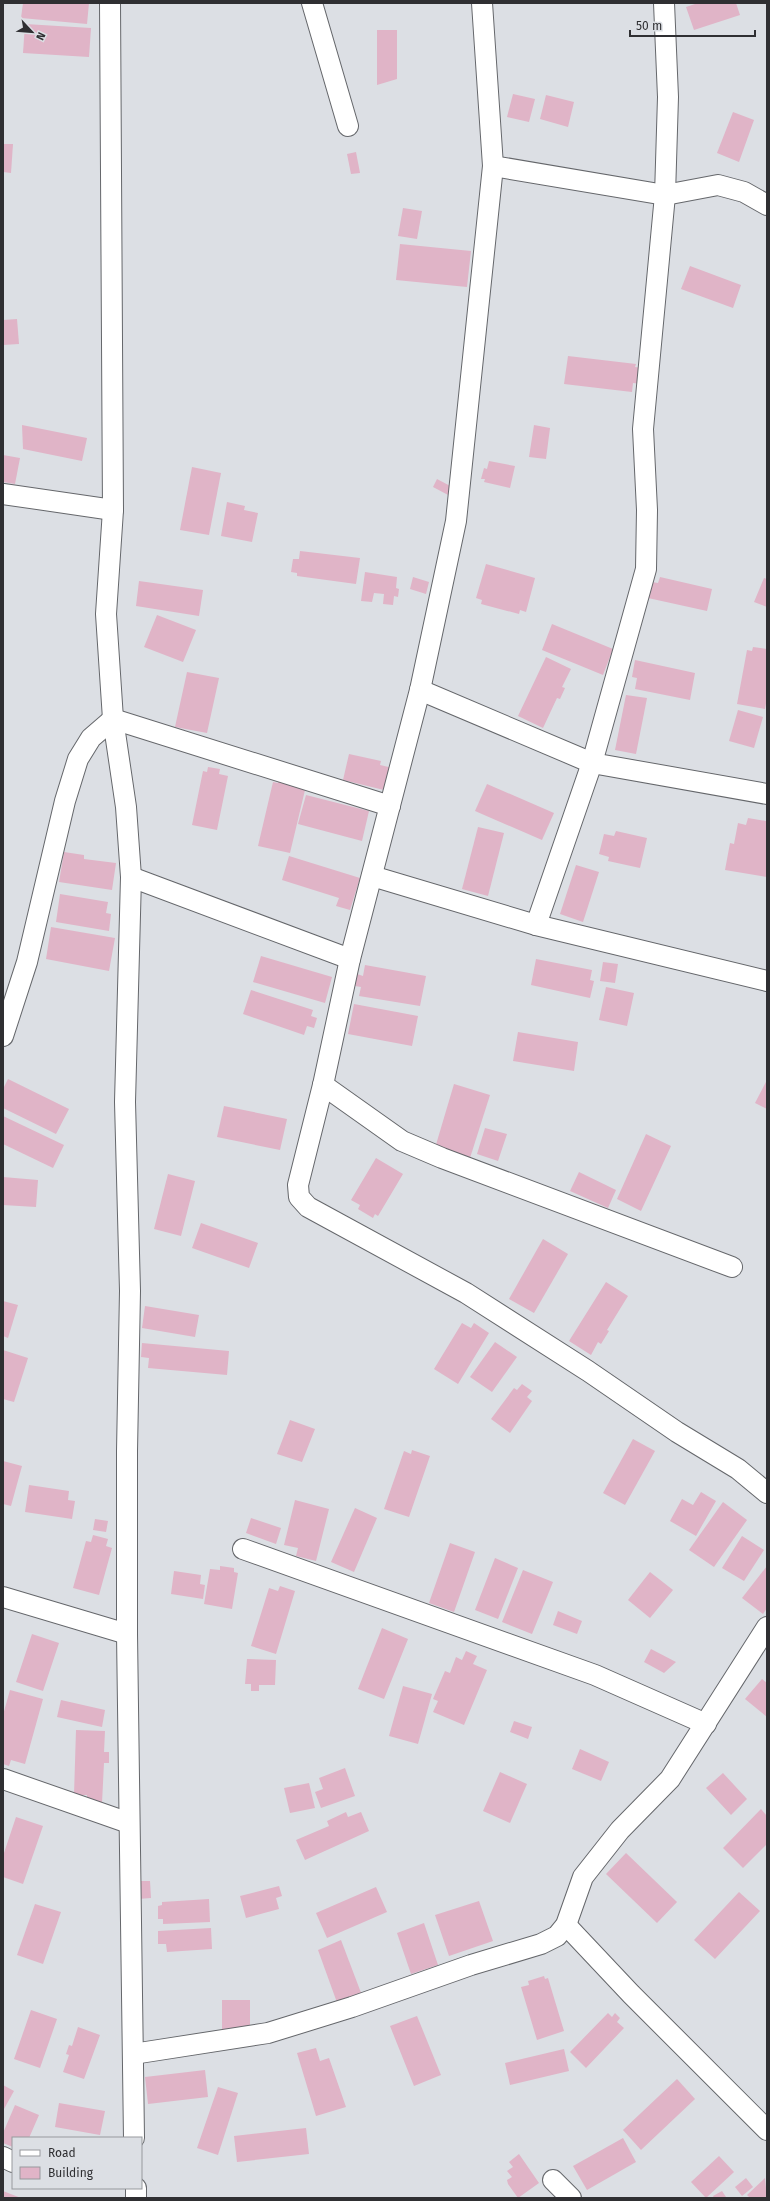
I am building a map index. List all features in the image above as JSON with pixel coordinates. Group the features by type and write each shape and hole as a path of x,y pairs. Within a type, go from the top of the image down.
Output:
{"street":[{"path":"110,3 113,510 106,614 113,719 126,807 131,877 125,1102 130,1292 127,1451 127,1634 134,2137"},
{"path":"312,3 348,126"},
{"path":"482,3 493,166 456,521 420,690 350,959 323,1084 298,1185 299,1197 308,1207 466,1293 588,1371 677,1432 738,1469 767,1493"},
{"path":"536,925 592,763 646,569 647,510 643,429 665,196 668,97 664,3"},
{"path":"493,166 665,196 718,185 744,192 767,205"},
{"path":"3,494 113,510"},
{"path":"420,690 592,763 767,794"},
{"path":"113,719 390,806"},
{"path":"3,1036 27,962 71,778 78,759 91,738 113,719"},
{"path":"372,876 536,925 767,980"},
{"path":"131,877 350,959"},
{"path":"323,1084 402,1141 442,1158 732,1267"},
{"path":"243,1549 595,1674 706,1724"},
{"path":"3,1597 127,1634"},
{"path":"133,2054 268,2033 352,2007 471,1964 541,1944 556,1936 566,1925 583,1877 620,1830 670,1779 767,1627"},
{"path":"3,1779 130,1823"},
{"path":"566,1925 631,1994 767,2130"},
{"path":"553,2180 571,2198"}],"building":[{"path":"23,3 89,3 87,24 21,18"},
{"path":"698,3 736,3 740,15 694,30 686,7"},
{"path":"25,24 91,28 89,57 23,53"},
{"path":"377,30 397,30 397,79 377,85"},
{"path":"513,94 535,99 529,122 507,117"},
{"path":"546,95 574,102 568,127 540,119"},
{"path":"733,112 754,120 739,162 717,153"},
{"path":"3,144 13,144 11,173 3,172"},
{"path":"356,152 360,173 351,174 347,154"},
{"path":"403,208 422,211 417,239 398,236"},
{"path":"400,244 471,251 467,287 396,280"},
{"path":"690,266 741,285 733,308 681,289"},
{"path":"17,319 19,344 3,345 3,320"},
{"path":"568,356 636,364 635,367 643,368 641,384 633,383 632,392 564,384"},
{"path":"22,425 87,438 82,461 23,449"},
{"path":"534,425 550,428 546,459 529,457"},
{"path":"3,455 20,458 15,484 3,482"},
{"path":"489,461 515,466 510,488 484,482 485,479 481,479 484,468 487,469"},
{"path":"192,467 221,473 209,535 180,530"},
{"path":"437,479 454,488 450,496 433,487"},
{"path":"227,502 245,506 244,510 258,513 252,542 221,536"},
{"path":"300,551 360,558 356,584 297,576 297,573 291,572 293,559 299,559"},
{"path":"486,564 535,578 526,612 520,610 519,614 481,604 482,600 476,598"},
{"path":"365,572 397,577 396,588 399,589 398,597 394,596 393,605 383,604 384,594 374,593 372,602 361,601"},
{"path":"413,577 429,582 426,594 410,589"},
{"path":"660,577 712,589 707,611 648,598 652,582 658,583"},
{"path":"764,578 767,579 767,607 754,602"},
{"path":"139,581 203,590 199,616 136,606"},
{"path":"157,615 196,630 183,662 144,647"},
{"path":"552,624 613,649 603,675 542,650"},
{"path":"753,647 767,649 767,698 765,709 737,704 747,650 752,651"},
{"path":"546,657 571,669 562,687 565,688 560,699 557,698 543,728 518,716"},
{"path":"635,660 695,673 690,700 635,689 637,678 632,677"},
{"path":"187,672 219,678 207,733 175,727"},
{"path":"626,695 647,698 636,754 615,750"},
{"path":"738,710 763,717 754,748 729,741"},
{"path":"349,754 381,761 380,765 393,768 388,791 343,780"},
{"path":"208,767 220,769 219,774 228,776 217,830 192,825 203,771 207,772"},
{"path":"279,777 301,782 300,788 305,790 290,853 258,846 273,782 278,783"},
{"path":"487,784 554,813 542,840 475,811"},
{"path":"306,795 369,811 362,841 298,824"},
{"path":"748,818 766,821 767,877 725,870 730,843 734,844 738,823 746,825"},
{"path":"478,827 504,833 488,896 462,889"},
{"path":"616,831 647,838 640,868 608,861 609,857 599,854 604,834 614,836"},
{"path":"64,852 84,855 84,859 116,863 112,890 59,882"},
{"path":"289,856 360,878 350,910 336,906 339,898 282,880"},
{"path":"576,865 599,872 583,922 560,914"},
{"path":"60,894 108,902 106,913 111,914 109,931 56,922"},
{"path":"51,927 115,938 109,971 46,959"},
{"path":"261,956 332,977 325,1003 253,982"},
{"path":"536,959 592,970 590,980 594,981 590,998 531,985"},
{"path":"603,962 618,964 615,983 600,981"},
{"path":"365,965 426,976 420,1006 359,996 361,987 355,986 357,974 363,976"},
{"path":"606,987 634,993 627,1026 599,1020"},
{"path":"251,990 313,1010 311,1016 317,1018 314,1028 307,1026 304,1035 243,1014"},
{"path":"354,1004 418,1016 412,1046 348,1034"},
{"path":"518,1032 578,1042 574,1071 513,1061"},
{"path":"8,1079 69,1109 56,1134 3,1108 3,1089"},
{"path":"767,1080 767,1109 755,1103"},
{"path":"454,1084 490,1095 470,1158 435,1148"},
{"path":"224,1106 287,1119 280,1150 217,1137"},
{"path":"3,1116 64,1145 53,1168 3,1144"},
{"path":"485,1128 507,1134 498,1161 477,1154"},
{"path":"646,1134 671,1146 641,1211 617,1199"},
{"path":"376,1158 403,1174 378,1216 375,1214 373,1218 358,1209 360,1205 351,1200"},
{"path":"579,1172 616,1190 608,1208 570,1191"},
{"path":"168,1174 195,1181 181,1236 154,1229"},
{"path":"3,1177 38,1180 36,1207 3,1205"},
{"path":"201,1223 258,1243 249,1268 192,1248"},
{"path":"543,1239 568,1254 534,1313 509,1299"},
{"path":"606,1282 628,1296 607,1330 609,1331 601,1344 598,1342 591,1355 569,1341"},
{"path":"3,1301 18,1305 8,1338 3,1336"},
{"path":"145,1306 199,1315 195,1337 142,1328"},
{"path":"462,1323 471,1328 474,1323 489,1333 458,1384 434,1369"},
{"path":"495,1342 517,1357 492,1392 470,1377"},
{"path":"142,1343 229,1351 227,1375 148,1368 149,1358 141,1357"},
{"path":"3,1350 28,1358 14,1402 3,1399"},
{"path":"522,1384 532,1391 527,1397 532,1401 510,1433 491,1419 514,1388 517,1390"},
{"path":"290,1420 315,1429 302,1462 277,1454"},
{"path":"633,1439 655,1451 625,1505 603,1493"},
{"path":"412,1450 430,1456 409,1517 384,1509 404,1451 411,1454"},
{"path":"3,1461 22,1466 11,1506 3,1504"},
{"path":"29,1485 69,1491 68,1500 75,1501 72,1519 25,1512"},
{"path":"701,1492 716,1501 696,1536 670,1521 682,1499 693,1505"},
{"path":"295,1500 329,1509 316,1561 296,1556 298,1548 284,1545"},
{"path":"723,1502 747,1520 714,1567 689,1550"},
{"path":"355,1508 377,1518 354,1572 331,1562"},
{"path":"251,1518 281,1528 276,1544 246,1533"},
{"path":"95,1519 108,1521 106,1532 93,1530"},
{"path":"93,1535 108,1539 106,1546 112,1548 99,1595 73,1588 86,1541 91,1542"},
{"path":"742,1536 764,1550 744,1581 722,1568"},
{"path":"450,1543 475,1552 454,1612 429,1603"},
{"path":"495,1558 518,1568 498,1619 475,1610"},
{"path":"220,1566 234,1568 234,1572 238,1573 232,1609 204,1604 210,1569 220,1570"},
{"path":"767,1566 767,1608 763,1614 742,1598"},
{"path":"523,1570 553,1582 532,1634 502,1622"},
{"path":"174,1571 201,1575 200,1584 205,1585 203,1599 171,1594"},
{"path":"650,1572 673,1590 650,1618 628,1600"},
{"path":"280,1586 295,1591 276,1654 251,1646 269,1588 278,1591"},
{"path":"558,1611 582,1621 577,1634 553,1625"},
{"path":"382,1628 408,1639 384,1699 358,1689"},
{"path":"32,1634 59,1643 43,1691 16,1682"},
{"path":"651,1649 676,1662 664,1673 644,1662"},
{"path":"466,1651 477,1656 473,1664 487,1670 464,1725 433,1712 438,1701 433,1699 445,1671 450,1673 456,1657 462,1660"},
{"path":"247,1659 276,1660 275,1685 259,1685 259,1691 251,1691 251,1684 245,1684"},
{"path":"762,1679 767,1683 767,1717 745,1699"},
{"path":"403,1686 432,1694 418,1744 389,1736"},
{"path":"10,1690 43,1699 25,1764 11,1760 9,1766 3,1764 3,1715"},
{"path":"61,1700 105,1710 102,1727 57,1717"},
{"path":"514,1721 532,1727 528,1739 510,1732"},
{"path":"76,1730 105,1731 104,1752 109,1752 109,1763 104,1763 102,1803 87,1802 87,1795 74,1795"},
{"path":"580,1749 609,1762 601,1781 572,1769"},
{"path":"345,1768 355,1796 321,1808 315,1792 323,1789 319,1778"},
{"path":"500,1772 527,1784 510,1823 483,1811"},
{"path":"723,1773 747,1799 731,1815 706,1788"},
{"path":"309,1783 315,1808 290,1813 284,1788"},
{"path":"761,1809 767,1816 767,1844 743,1868 723,1848"},
{"path":"346,1812 348,1817 361,1812 369,1831 305,1860 296,1840 329,1826 327,1821"},
{"path":"16,1817 43,1826 23,1884 3,1877 3,1856"},
{"path":"626,1853 677,1902 657,1923 606,1874"},
{"path":"138,1881 150,1881 151,1898 138,1899"},
{"path":"279,1886 282,1896 276,1898 279,1909 246,1918 240,1896"},
{"path":"376,1887 387,1912 327,1938 316,1913"},
{"path":"739,1892 760,1911 715,1959 694,1940"},
{"path":"209,1899 210,1922 163,1924 163,1919 158,1919 158,1906 162,1905 162,1902"},
{"path":"479,1901 493,1941 449,1956 435,1915"},
{"path":"35,1904 61,1912 43,1964 17,1955"},
{"path":"424,1923 438,1965 411,1974 397,1933"},
{"path":"211,1928 212,1949 167,1952 166,1944 158,1944 158,1931"},
{"path":"341,1940 363,1998 339,2008 318,1950"},
{"path":"544,1976 545,1979 548,1978 564,2031 537,2040 521,1987 529,1985 528,1981"},
{"path":"222,2000 250,2000 250,2032 222,2032"},
{"path":"31,2010 57,2019 40,2068 14,2059"},
{"path":"608,2013 612,2017 615,2013 620,2018 617,2022 624,2028 586,2068 570,2052"},
{"path":"417,2016 441,2075 414,2086 390,2026"},
{"path":"78,2027 100,2035 84,2079 63,2072 69,2055 66,2054 69,2045 72,2046"},
{"path":"316,2048 320,2061 329,2058 346,2107 316,2116 297,2053"},
{"path":"564,2049 569,2071 510,2085 505,2063"},
{"path":"205,2070 208,2097 148,2104 145,2077"},
{"path":"677,2079 695,2099 641,2150 623,2130"},
{"path":"3,2085 14,2091 4,2109 3,2109"},
{"path":"218,2087 238,2093 218,2155 197,2148"},
{"path":"59,2103 105,2111 100,2135 55,2127"},
{"path":"15,2105 39,2115 29,2137 12,2137 12,2147 3,2143 3,2133"},
{"path":"306,2128 309,2154 237,2162 234,2136"},
{"path":"623,2138 636,2162 587,2190 573,2166"},
{"path":"519,2154 539,2183 518,2198 508,2184 507,2180 512,2177 507,2171 513,2167 509,2162"},
{"path":"719,2156 734,2172 706,2198 691,2182"},
{"path":"746,2178 753,2187 742,2196 735,2187"},
{"path":"765,2178 767,2198 750,2198 747,2195"},
{"path":"3,2191 21,2198 3,2198"},
{"path":"722,2191 726,2197 714,2198 713,2196"}]}
